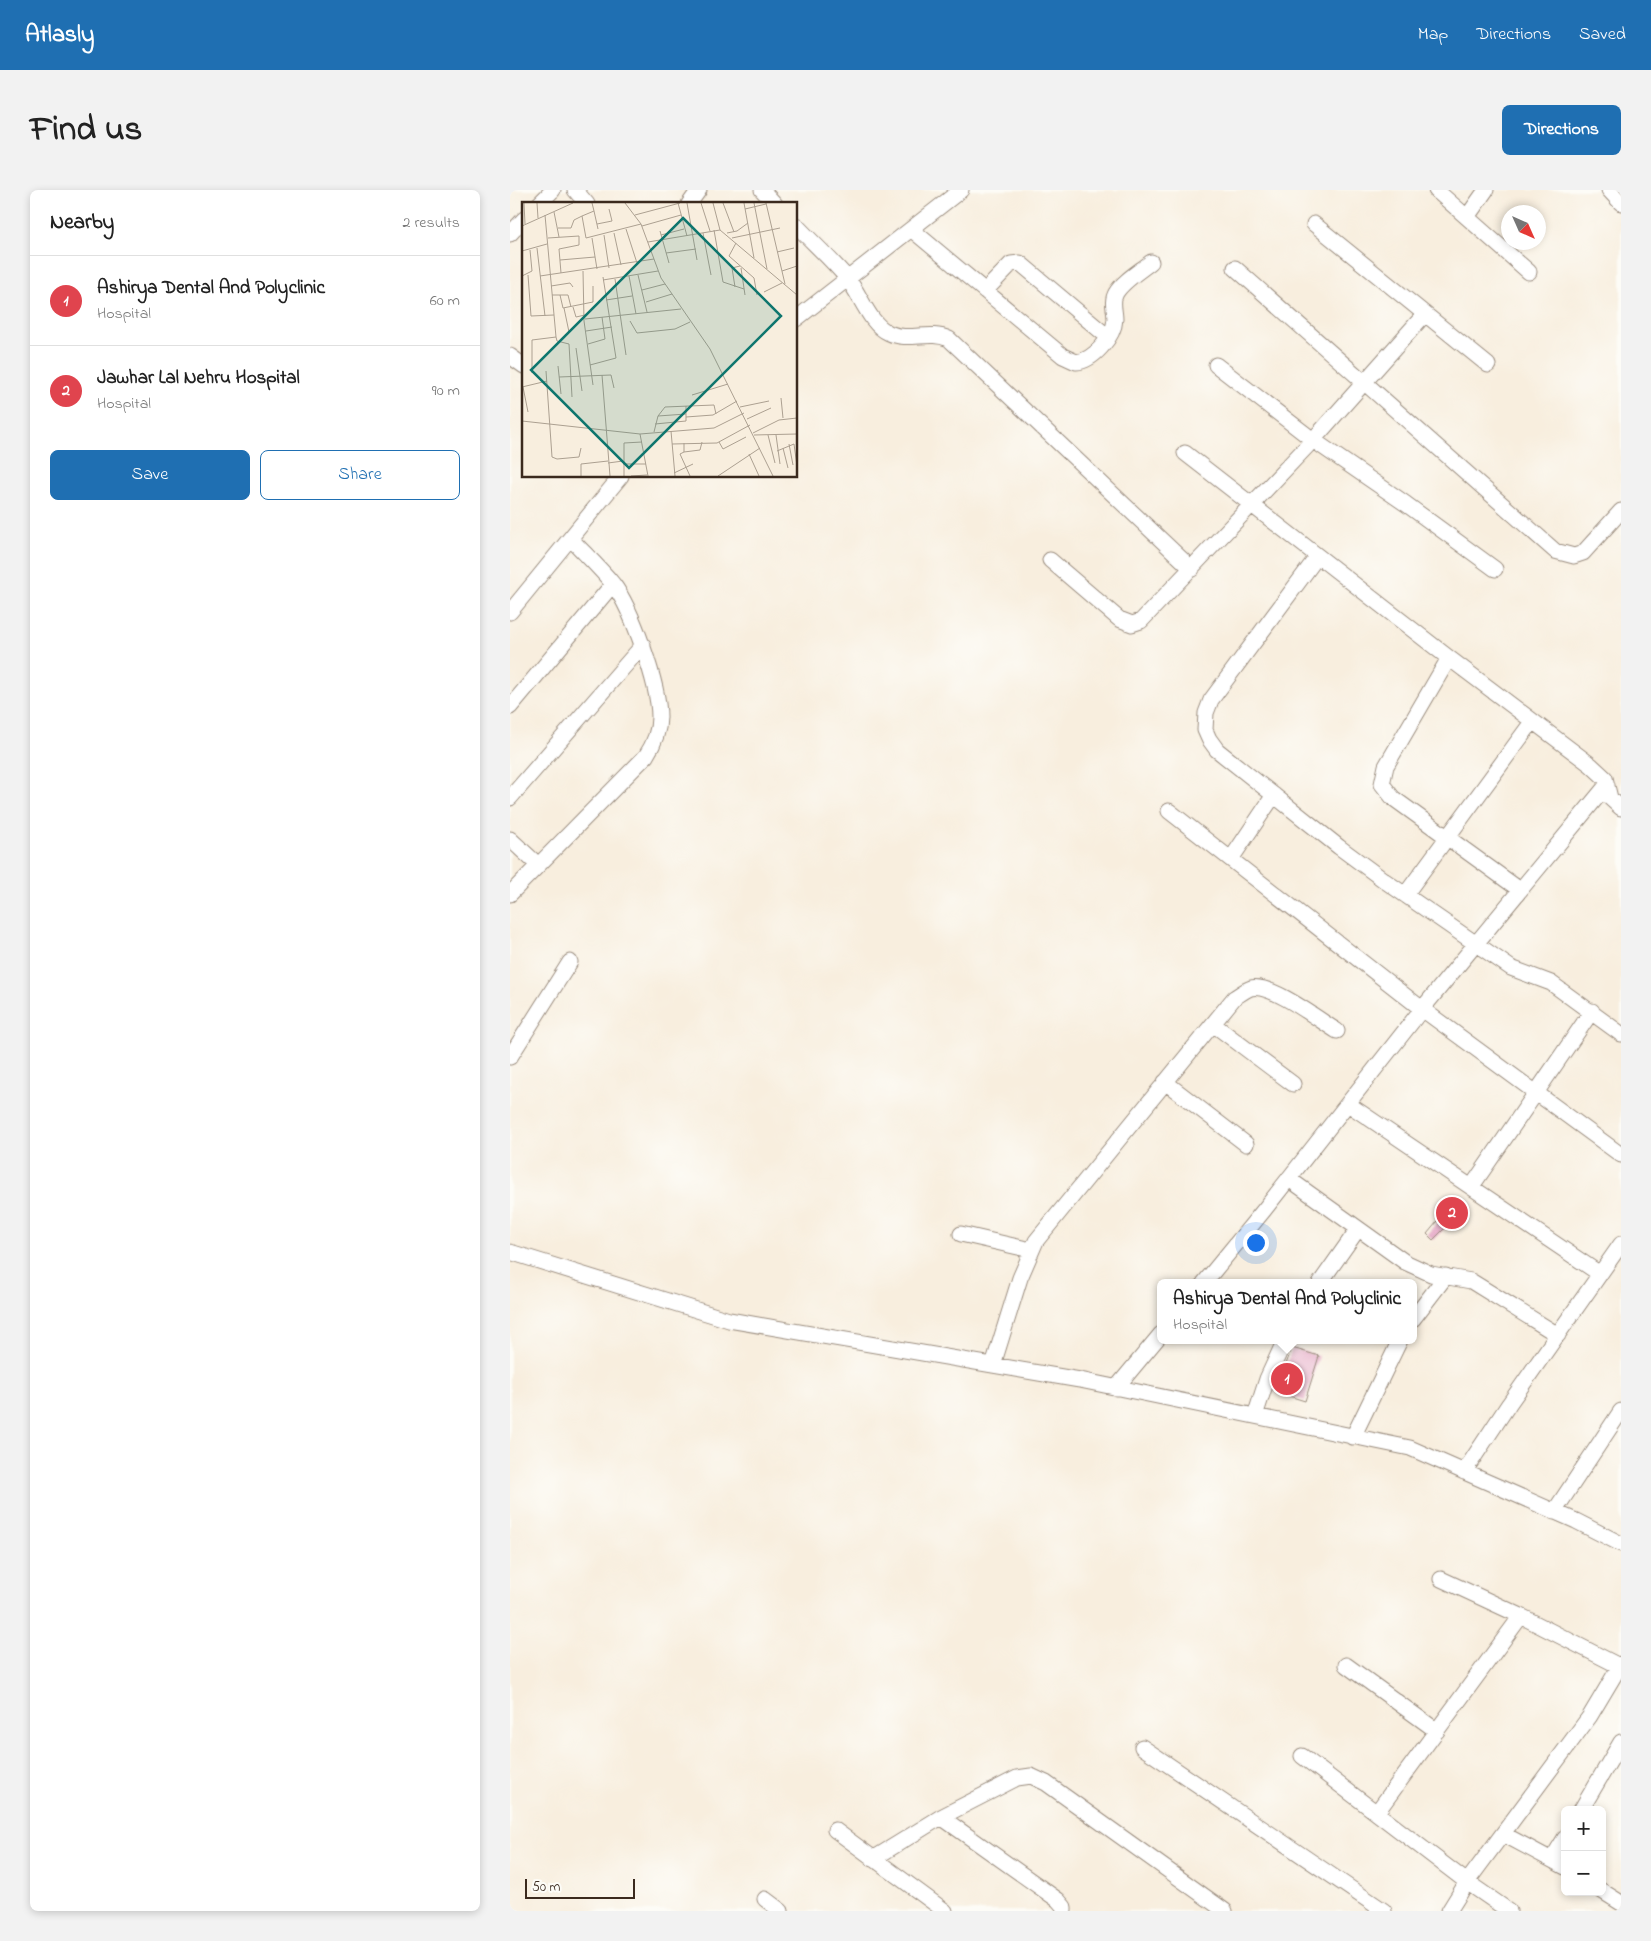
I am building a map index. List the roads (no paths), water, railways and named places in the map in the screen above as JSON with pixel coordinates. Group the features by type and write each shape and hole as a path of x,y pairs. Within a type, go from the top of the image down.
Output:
{"street":[{"path":"541,202 553,190"},
{"path":"575,190 589,198"},
{"path":"690,202 699,190"},
{"path":"762,190 774,202"},
{"path":"798,317 961,190"},
{"path":"1436,190 1529,272"},
{"path":"1467,217 1486,190"},
{"path":"1609,190 1621,203"},
{"path":"510,234 522,221"},
{"path":"1314,224 1488,365"},
{"path":"798,227 848,279 877,323 887,332 898,337 930,334 942,336 956,344 1192,569"},
{"path":"911,229 1070,360 1082,362 1089,358 1108,337 1114,325 1113,302 1116,292 1150,262"},
{"path":"985,291 1011,264 1020,263 1108,337"},
{"path":"1235,268 1555,551 1574,556 1582,553 1621,511"},
{"path":"1050,560 1119,619 1132,624 1141,621 1313,440 1425,314"},
{"path":"510,356 522,365"},
{"path":"1216,365 1313,440 1406,504 1495,569"},
{"path":"1185,453 1317,557 1600,772 1607,785 1610,798 1621,808"},
{"path":"510,612 619,478"},
{"path":"510,894 646,756 654,742 659,716 643,646 630,613 613,584 571,539"},
{"path":"1317,557 1211,700 1204,721 1209,739 1218,750 1274,796 1405,895 1475,944 1521,973 1540,977 1550,983 1592,1011 1620,1033"},
{"path":"510,707 613,584"},
{"path":"510,798 643,646"},
{"path":"1449,658 1386,766 1382,784 1393,798 1520,890"},
{"path":"1405,895 1532,722"},
{"path":"1207,1279 1348,1104 1422,1008 1607,785"},
{"path":"1231,859 1274,796"},
{"path":"1170,811 1422,1008 1621,1155"},
{"path":"510,839 538,865"},
{"path":"510,1057 570,962"},
{"path":"993,1365 1020,1278 1032,1250 1058,1212 1234,998 1251,988 1263,989 1280,995 1337,1031"},
{"path":"1472,1186 1592,1011"},
{"path":"1213,1024 1293,1084"},
{"path":"1165,1082 1246,1144"},
{"path":"1348,1104 1600,1274"},
{"path":"1289,1178 1420,1270 1471,1281 1558,1335"},
{"path":"1323,1279 1358,1228"},
{"path":"961,1234 1032,1250"},
{"path":"1464,1472 1621,1244"},
{"path":"510,1252 729,1320 1116,1388 1410,1448 1621,1544"},
{"path":"1417,1314 1446,1276"},
{"path":"1116,1388 1157,1339"},
{"path":"1255,1416 1267,1380 1283,1344"},
{"path":"1352,1437 1398,1344"},
{"path":"1554,1512 1621,1411"},
{"path":"1441,1579 1521,1616 1620,1666 1590,1716 1467,1882 1449,1911"},
{"path":"1377,1812 1521,1616"},
{"path":"1346,1665 1437,1731"},
{"path":"1583,1806 1621,1742"},
{"path":"1142,1747 1384,1911"},
{"path":"1302,1756 1467,1882 1509,1911"},
{"path":"873,1859 941,1817 1018,1778 1031,1776 1037,1778 1225,1911"},
{"path":"941,1817 1058,1900 1064,1907 1064,1911"},
{"path":"835,1830 945,1911"},
{"path":"1503,1834 1558,1863"},
{"path":"1606,1893 1621,1902"},
{"path":"765,1899 781,1911"}],"place":[{"name":"Jawhar Lal Nehru Hospital","path":"1452,1213"},
{"name":"Ashirya Dental And Polyclinic","path":"1287,1379"}]}
